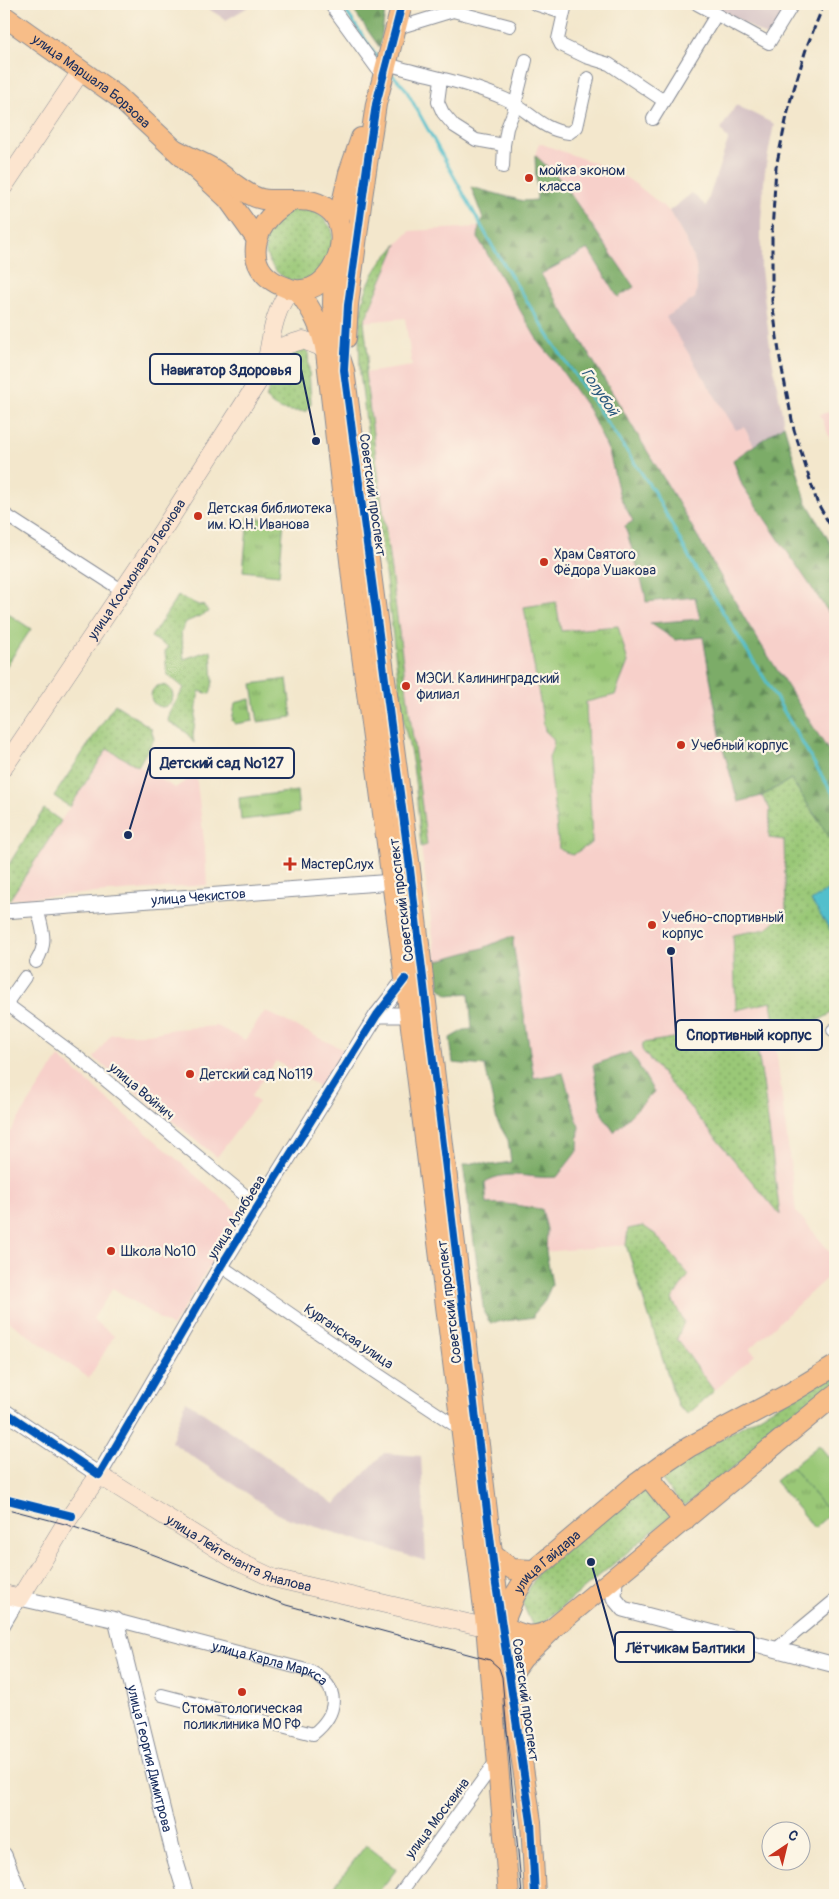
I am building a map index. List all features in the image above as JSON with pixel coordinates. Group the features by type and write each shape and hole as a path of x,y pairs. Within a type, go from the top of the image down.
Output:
{"main road":[{"name":"Советский проспект","path":"344,370 348,305 376,104 401,25 402,4"},
{"name":"улица Маршала Борзова","path":"4,16 117,96 228,199 256,238 256,258 264,272 276,284 294,290"},
{"path":"4,186 81,71"},
{"name":"Советский проспект","path":"338,221 349,173 362,135 376,104"},
{"name":"улица Маршала Борзова","path":"176,150 211,168 258,198 275,201 313,200 329,210 338,221"},
{"path":"256,238 274,212 282,205 294,200"},
{"path":"294,290 312,288 323,280 334,266 341,235 338,221"},
{"name":"Советский проспект","path":"334,266 333,304 337,348 344,370 409,861 492,1555 498,1758 509,1895"},
{"name":"Советский проспект","path":"294,290 318,322 324,337 354,595 410,1014 462,1430 494,1625 510,1676 531,1822 535,1895"},
{"name":"улица Космонавта Леонова","path":"265,371 281,301 294,290"},
{"name":"улица Космонавта Леонова","path":"4,767 123,591 283,346 303,340 319,346 326,352"},
{"name":"улица Гайдара","path":"494,1625 519,1586 533,1570 647,1475 689,1446 792,1392 835,1366"},
{"path":"510,1676 523,1658 551,1630 615,1579 835,1395"},
{"name":"улица Алябьева","path":"12,1596 99,1475"},
{"name":"улица Лейтенанта Яналова","path":"99,1475 237,1561 273,1578 466,1623 494,1625"},
{"path":"647,1475 684,1521"},
{"path":"492,1555 512,1569 533,1570"},
{"path":"494,1625 520,1634 533,1636 539,1636 551,1630"}],"street":[{"path":"330,4 386,68 441,78 479,89 507,100 547,128 569,133 577,127 588,78"},
{"path":"535,4 564,9 558,39 561,45 586,57 609,64 664,101"},
{"path":"697,4 769,43 793,4"},
{"path":"401,25 453,11 510,26"},
{"path":"653,119 716,15"},
{"path":"503,167 507,128 515,105 526,60"},
{"path":"441,78 438,102 443,113 454,126 476,140 504,145"},
{"path":"4,514 123,591"},
{"name":"улица Чекистов","path":"4,911 392,882"},
{"path":"36,962 43,952 45,941 37,908"},
{"path":"5,1003 25,977"},
{"name":"улица Алябьева","path":"99,1475 258,1206 377,1015 405,979"},
{"name":"улица Войнич","path":"5,1003 74,1054 258,1206"},
{"path":"377,1015 410,1014"},
{"name":"Курганская улица","path":"221,1266 462,1430"},
{"name":"улица Лейтенанта Яналова","path":"4,1411 99,1475"},
{"path":"615,1579 614,1598 623,1609 835,1665"},
{"name":"улица Алябьева","path":"4,1625 12,1596"},
{"name":"улица Карла Маркса","path":"12,1596 116,1620 310,1671 322,1678 331,1690 334,1698 332,1709 322,1727 313,1734 162,1695"},
{"path":"776,1649 835,1600"},
{"name":"улица Георгия Димитрова","path":"116,1620 174,1856 186,1895"},
{"name":"улица Москвина","path":"399,1895 492,1769 498,1758"},
{"path":"4,1856 20,1895"}],"shaded area":[{"path":"201,4 253,4 226,20"},
{"path":"712,4 793,4 771,39"},
{"path":"736,105 774,124 765,170 761,220 761,269 770,347 784,425 754,445 744,427 736,430 666,317 695,298 697,289 696,265 687,242 669,211 692,193 706,206 728,140 721,129"},
{"path":"539,143 614,170 637,185 669,211 687,242 696,265 697,289 695,298 667,317 736,429 744,427 754,445 747,452 835,585 835,1013 789,1031 774,1033 796,1211 835,1258 835,1274 833,1272 750,1349 755,1355 688,1414 678,1407 626,1245 481,1257 467,1169 511,1161 485,979 440,988 421,847 427,845 365,373 412,366 405,318 364,322 397,244 410,231 479,227 483,219 471,187 523,201 537,200 535,155"},
{"path":"835,215 835,333 829,290"},
{"path":"835,411 835,451 820,414"},
{"path":"108,748 175,788 196,774 205,849 207,885 10,899"},
{"name":"Детский сад №119","path":"265,1011 346,1051 322,1088 276,1061 251,1096 258,1102 217,1157 94,1058 111,1034 149,1034 174,1029 217,1026 245,1040"},
{"name":"Школа №10","path":"59,1057 241,1215 172,1327 113,1288 93,1319 114,1336 89,1378 4,1318 4,1141"},
{"path":"186,1401 335,1504 384,1453 421,1456 426,1561 281,1516 171,1442"}],"green space":[{"path":"349,4 386,4 380,48"},
{"path":"535,155 560,179 634,287 618,297 588,249 541,274 676,499 748,624 835,761 835,846 791,779 762,796 738,802 721,741 703,637 675,640 650,623 700,619 695,597 646,602 625,526 633,521 620,497 609,452 589,410 555,361 538,341 478,238 479,227 483,219 471,187 523,201 537,200"},
{"path":"292,208 316,209 332,229 333,248 320,274 301,282 291,281 272,266 268,259 265,244 270,228"},
{"path":"397,244 364,322 368,357 365,373 427,845 421,847 414,770 404,725 360,373 360,319 365,293 379,265"},
{"path":"305,348 308,353 311,403 307,411 279,409 266,398 275,373 287,351"},
{"path":"784,425 806,501 835,551 835,622 742,485 733,460"},
{"path":"248,517 284,521 279,575 243,571"},
{"path":"178,596 201,606 202,604 209,612 186,622 181,632 184,659 211,650 213,682 210,694 199,691 193,736 194,743 186,732 168,721 170,712 184,688 167,674 165,652 168,647 151,637"},
{"path":"556,602 561,631 618,626 628,662 615,695 586,702 592,843 572,855 559,849 549,757 554,742 552,737 545,731 524,607"},
{"path":"4,611 31,629 5,668 4,667"},
{"path":"287,679 292,717 258,722 252,684"},
{"path":"162,685 170,688 173,696 170,704 162,707 154,704 151,696 154,688"},
{"path":"250,699 253,721 235,724 232,721 235,703"},
{"path":"115,704 151,728 154,739 138,766 107,749 70,807 54,796"},
{"path":"791,779 835,846 835,885 812,901 835,937 835,1010 806,1025 773,1032 774,1021 771,1002 736,1010 733,935 766,929 786,912 784,840 769,838 770,809 762,796"},
{"path":"297,791 299,813 241,820 239,798"},
{"path":"44,809 61,821 10,899 4,900 4,872"},
{"path":"509,937 514,938 513,943 534,1078 563,1073 579,1127 578,1150 557,1177 511,1175 494,1178 485,1182 487,1204 507,1204 542,1209 547,1229 546,1252 552,1284 544,1302 533,1315 535,1317 490,1323 484,1313 463,1165 478,1162 492,1165 511,1162 508,1140 497,1121 485,1066 453,1063 450,1038 464,1030 472,1029 469,993 448,995 440,988 436,961 483,948"},
{"path":"753,1025 763,1082 780,1215 642,1050 643,1043"},
{"path":"631,1052 654,1092 614,1132 602,1114 593,1065"},
{"path":"643,1226 655,1234 689,1275 672,1299 684,1322 677,1339 714,1391 688,1414 678,1407 626,1245 628,1229"},
{"path":"835,1372 835,1386 686,1505 681,1504 662,1480 664,1472"},
{"path":"819,1445 835,1465 835,1510 830,1514 792,1467"},
{"path":"792,1467 830,1514 814,1528 775,1481"},
{"path":"646,1485 672,1515 544,1622 533,1627 522,1602 538,1572"},
{"path":"366,1845 397,1869 376,1895 343,1895 333,1888"}],"water":[{"path":"835,885 835,937 811,901"}],"waterway":[{"name":"Голубой","path":"341,4 380,61"},
{"name":"Голубой","path":"391,73 405,88 493,247 553,343 653,490 694,566 768,684 835,797"}],"tram line":[{"path":"4,1508 65,1524 136,1548 286,1605 490,1660 499,1668 502,1677 522,1895"}],"railway":[{"path":"824,4 807,46 790,102 776,167 772,232 772,301 780,359 794,430 817,502 835,534"}],"cycle path":[{"path":"402,4 376,104 348,305 344,370 409,861 495,1578 531,1822 535,1895"},
{"path":"4,1411 99,1475 258,1206 377,1015 405,979"},
{"path":"4,1499 72,1516"}],"place":[{"name":"мойка эконом класса","path":"529,178"},
{"name":"Навигатор Здоровья","path":"316,441"},
{"name":"Детская библиотека им. Ю.Н. Иванова","path":"198,516"},
{"name":"Храм Святого Фёдора Ушакова","path":"544,562"},
{"name":"МЭСИ. Калининградский филиал","path":"406,686"},
{"name":"Учебный корпус","path":"681,745"},
{"name":"Детский сад №127","path":"128,835"},
{"name":"МастерСлух","path":"290,864"},
{"name":"Учебно-спортивный корпус","path":"652,925"},
{"name":"Спортивный корпус","path":"671,951"},
{"name":"Детский сад №119","path":"190,1074"},
{"name":"Школа №10","path":"111,1251"},
{"name":"Лётчикам Балтики","path":"591,1562"},
{"name":"Стоматологическая поликлиника МО РФ","path":"242,1692"}]}
